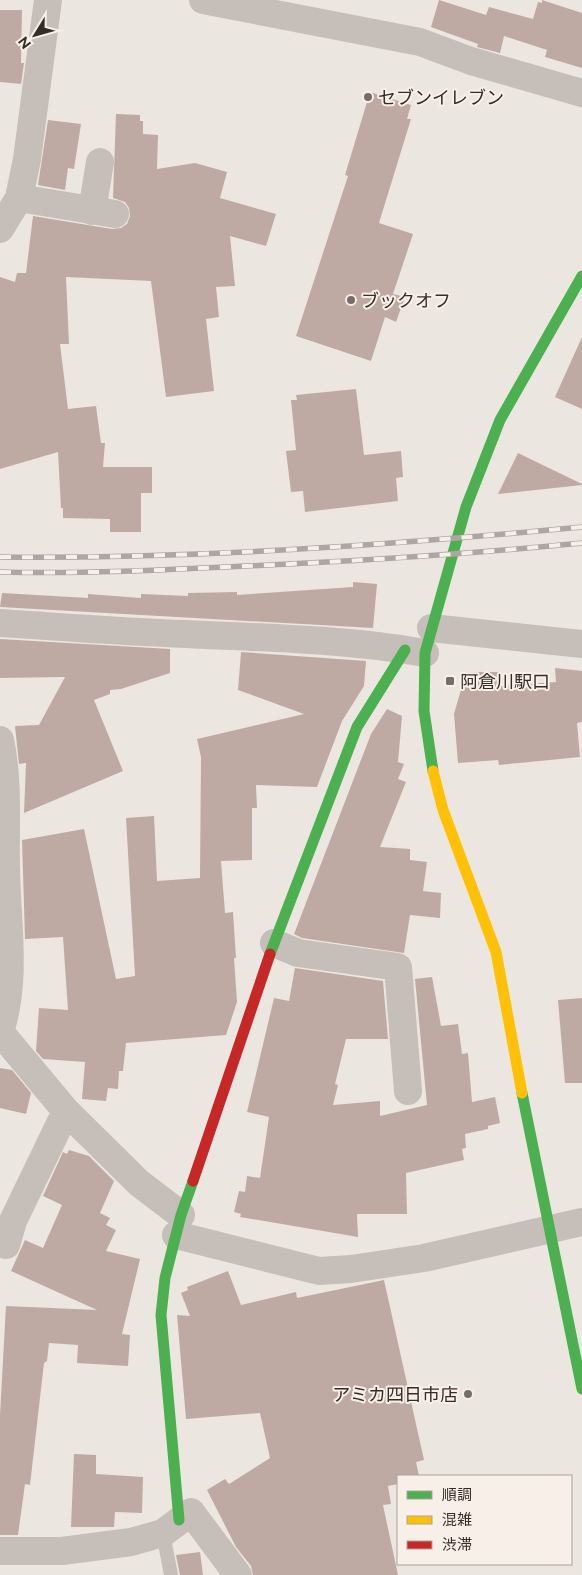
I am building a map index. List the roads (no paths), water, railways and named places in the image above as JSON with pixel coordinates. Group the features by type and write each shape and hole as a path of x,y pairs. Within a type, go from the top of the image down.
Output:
{"street":[{"path":"0,229 19,198 48,0"},
{"path":"203,0 260,5 420,42 471,61 582,93"},
{"path":"19,198 103,212 100,162"},
{"path":"171,1526 161,1315 166,1278 178,1225 274,943 357,727 420,644 466,507 500,420 582,276"},
{"path":"0,623 160,633 420,644 582,644"},
{"path":"420,644 424,711 435,783 458,854 496,952 548,1228 582,1389"},
{"path":"0,740 6,783 6,868 11,975 6,1012 0,1032 66,1111 139,1183 178,1225 319,1271 351,1269 424,1258 548,1228 582,1222"},
{"path":"274,943 298,952 398,967 408,1091"},
{"path":"6,1245 13,1221 66,1111"},
{"path":"0,1551 62,1551 113,1546 171,1526 191,1512 238,1575"}],"lane":[{"path":"171,1526 172,1575"}],"railway":[{"path":"0,557 146,556 291,550 437,540 582,527"},
{"path":"0,572 123,571 288,564 456,554 582,543"}],"place":[{"name":"セブンイレブン","path":"368,97"},
{"name":"ブックオフ","path":"351,300"},
{"name":"阿倉川駅口","path":"450,681"},
{"name":"アミカ四日市店","path":"468,1394"}]}
